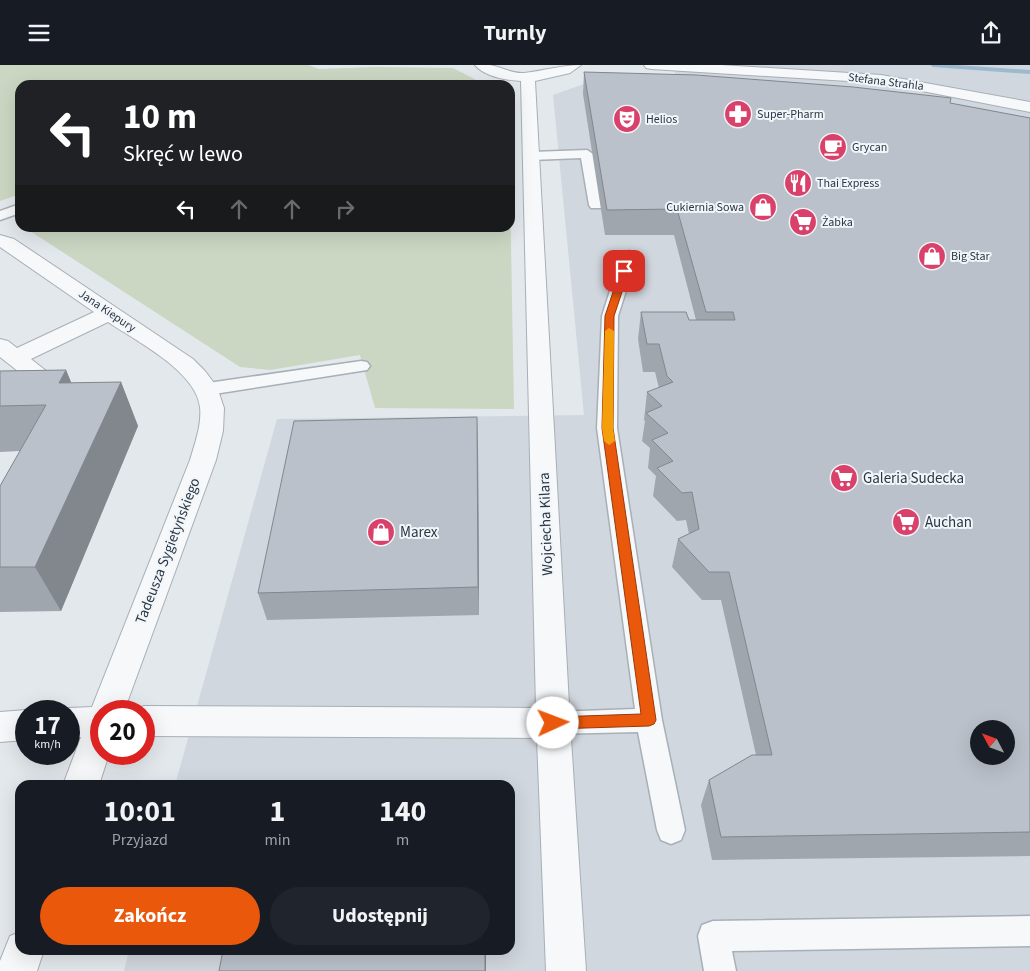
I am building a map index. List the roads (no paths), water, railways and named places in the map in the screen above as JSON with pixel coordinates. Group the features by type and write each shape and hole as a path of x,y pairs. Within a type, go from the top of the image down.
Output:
{"street":[{"path":"482,65 498,73 528,77 556,73 574,65"},
{"name":"Stefana Strahla","path":"651,65 881,79 1030,107"},
{"name":"Wojciecha Kilara","path":"528,77 553,723 566,971"},
{"name":"Jana Kiepury","path":"0,241 7,243 185,365 201,379 208,389"},
{"path":"56,415 65,398 8,352 109,313"},
{"name":"Tadeusza Sygietyńskiego","path":"111,700 203,460 213,411 208,389"},
{"path":"155,721 553,723"},
{"path":"0,727 15,726"},
{"path":"83,780 90,759"},
{"path":"16,971 22,955"}],"lane":[{"path":"532,156 587,155 596,205"},
{"path":"0,216 15,210"},
{"path":"629,256 610,316 608,428 649,720 671,830"},
{"path":"208,389 361,366"},
{"path":"553,723 649,720"},
{"path":"720,971 713,935 1030,931"}],"waterway":[{"path":"933,65 1030,72"}],"place":[{"name":"Super-Pharm","path":"738,114"},
{"name":"Helios","path":"627,119"},
{"name":"Grycan","path":"833,147"},
{"name":"Thai Express","path":"798,183"},
{"name":"Cukiernia Sowa","path":"763,207"},
{"name":"Żabka","path":"803,222"},
{"name":"Big Star","path":"932,256"},
{"name":"Galeria Sudecka","path":"844,478"},
{"name":"Auchan","path":"906,522"},
{"name":"Marex","path":"381,532"}]}
